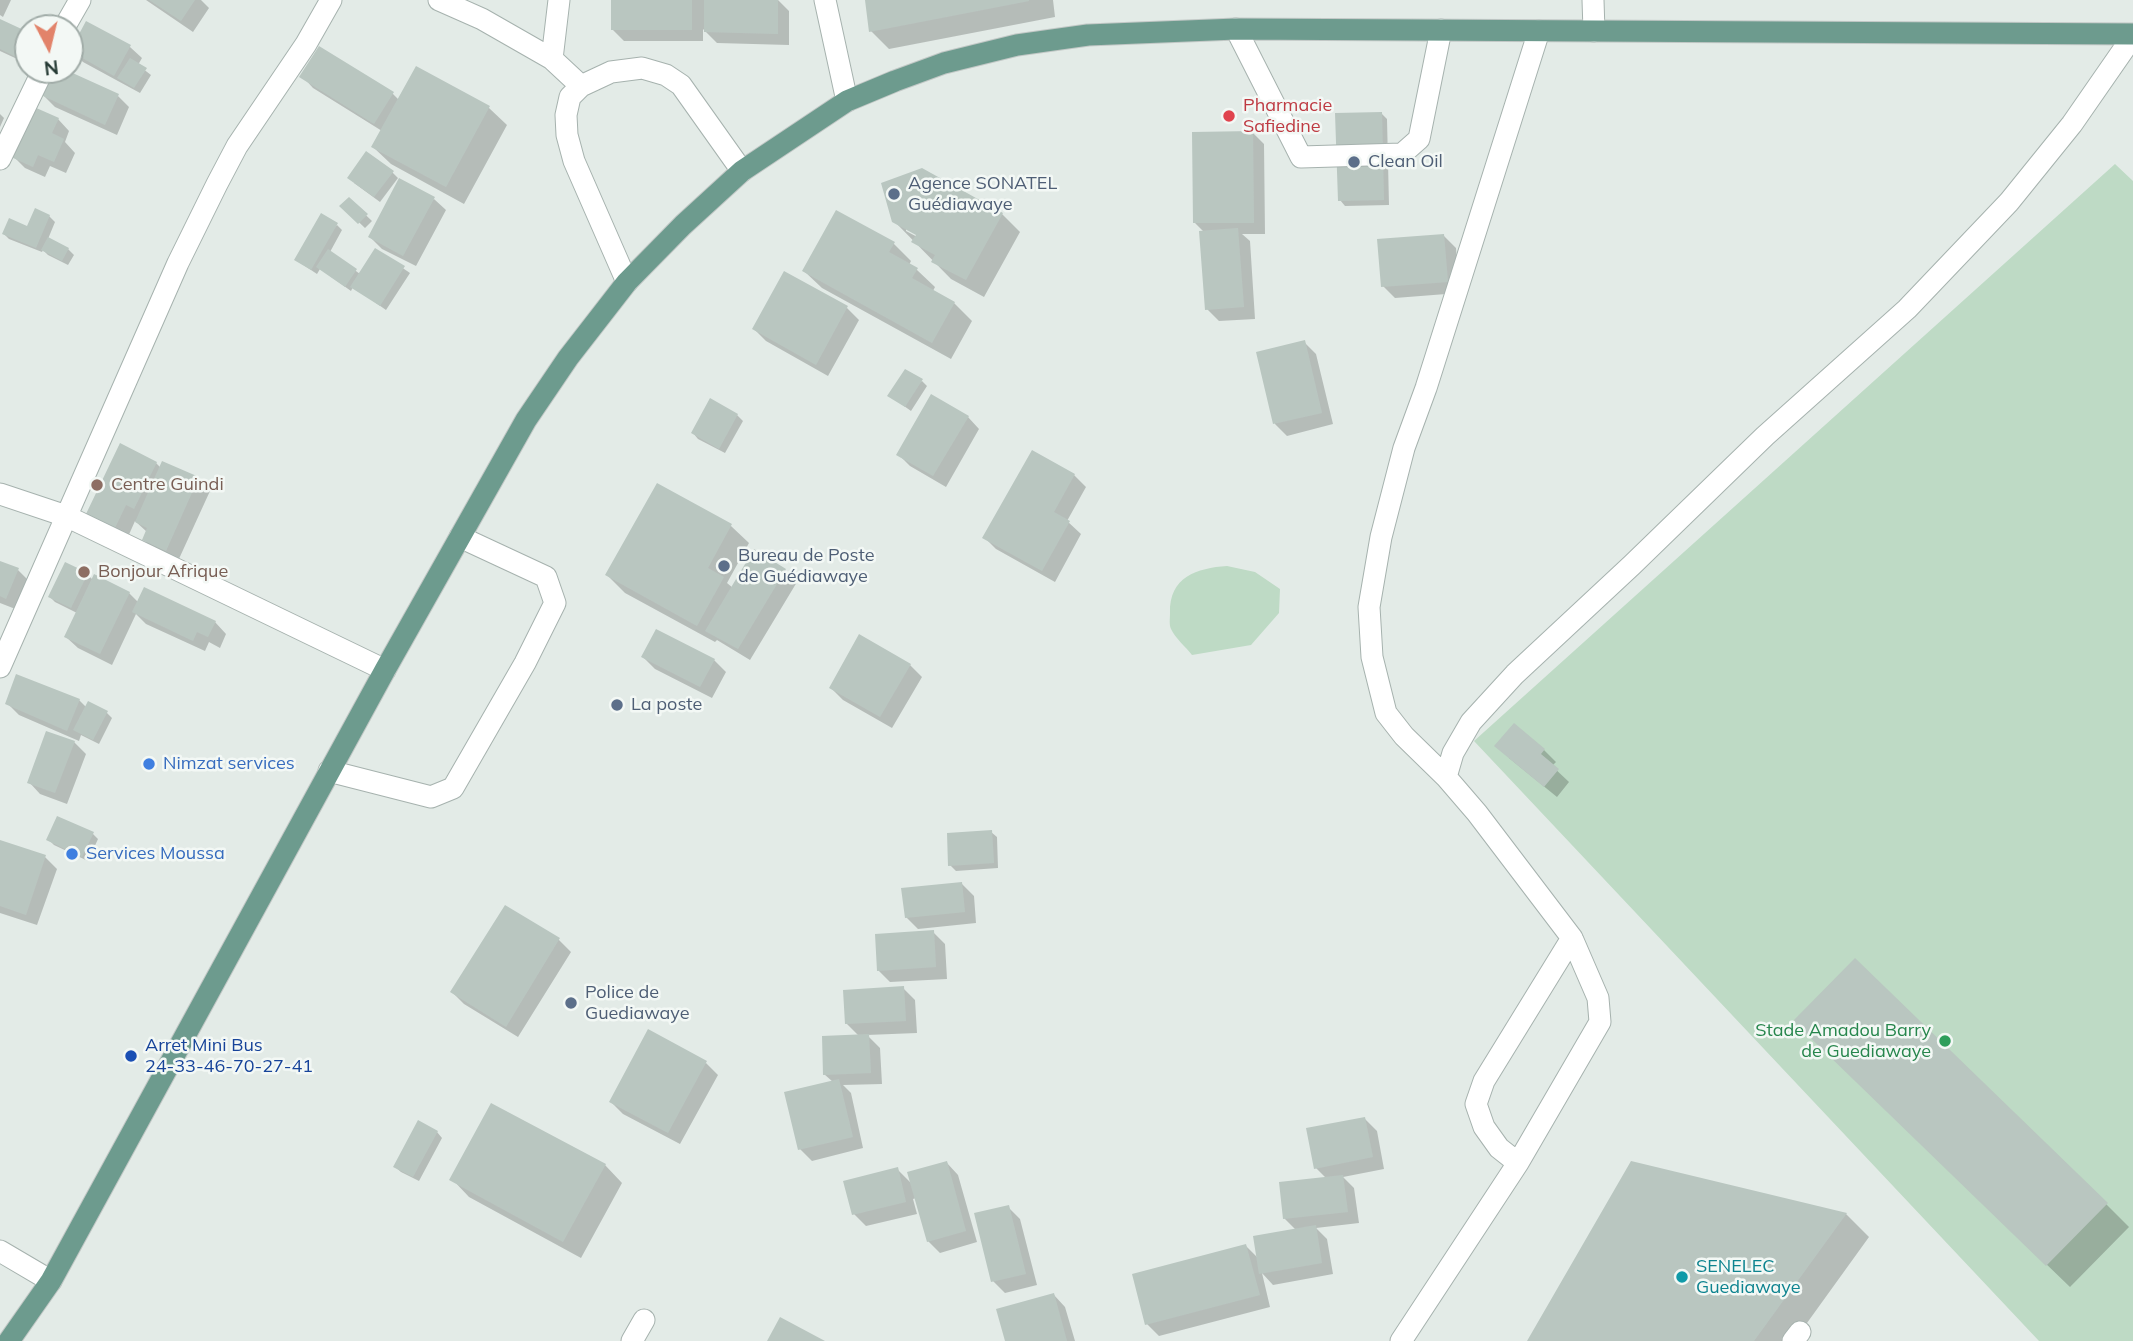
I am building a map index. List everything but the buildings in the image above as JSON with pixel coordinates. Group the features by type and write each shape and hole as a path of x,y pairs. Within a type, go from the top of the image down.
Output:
{"main road":[{"path":"9,1341 51,1281 329,771 526,420 568,358 627,282 683,225 742,171 847,101 944,63 1017,45 1088,35 1236,29 2133,35"}],"street":[{"path":"0,667 172,276 217,184 237,146 306,44 331,0"},
{"path":"439,0 482,19 552,59 581,86"},
{"path":"552,59 559,0"},
{"path":"825,0 847,101"},
{"path":"1593,0 1594,31"},
{"path":"1236,29 1301,157 1402,154 1419,139 1441,30"},
{"path":"1401,1341 1518,1163 1600,1022 1598,998 1572,937 1508,852 1446,777 1404,736 1386,713 1372,657 1369,607 1381,537 1404,448 1426,388 1539,31"},
{"path":"1446,777 1453,753 1471,722 1515,674 1765,436 1907,309 2009,202 2072,124 2133,35"},
{"path":"627,282 574,161 567,135 566,115 570,97 581,86 611,72 632,69 642,68 666,75 681,85 742,171"},
{"path":"0,159 36,84"},
{"path":"0,494 66,516 385,670"},
{"path":"329,771 431,797 453,788 525,663 555,603 546,576 460,537"},
{"path":"1518,1163 1499,1148 1483,1127 1476,1104 1483,1081 1572,937"},
{"path":"0,1251 51,1281"},
{"path":"632,1341 644,1320"}],"green space":[{"name":"Stade Amadou Barry de Guediawaye","path":"2115,164 2133,181 2133,1341 2039,1341 1474,741"},
{"path":"1227,566 1255,572 1280,589 1279,613 1251,645 1192,655 1170,627 1174,591 1180,583 1196,572"}],"place":[{"name":"Pharmacie Safiedine","path":"1229,116"},
{"name":"Clean Oil","path":"1354,162"},
{"name":"Agence SONATEL Guédiawaye","path":"894,194"},
{"name":"Centre Guindi","path":"97,485"},
{"name":"Bureau de Poste de Guédiawaye","path":"724,566"},
{"name":"Bonjour Afrique","path":"84,572"},
{"name":"La poste","path":"617,705"},
{"name":"Nimzat services","path":"149,764"},
{"name":"Services Moussa","path":"72,854"},
{"name":"Police de Guediawaye","path":"571,1003"},
{"name":"Stade Amadou Barry de Guediawaye","path":"1945,1041"},
{"name":"Arret Mini Bus 24-33-46-70-27-41","path":"131,1056"},
{"name":"SENELEC Guediawaye","path":"1682,1277"}]}
